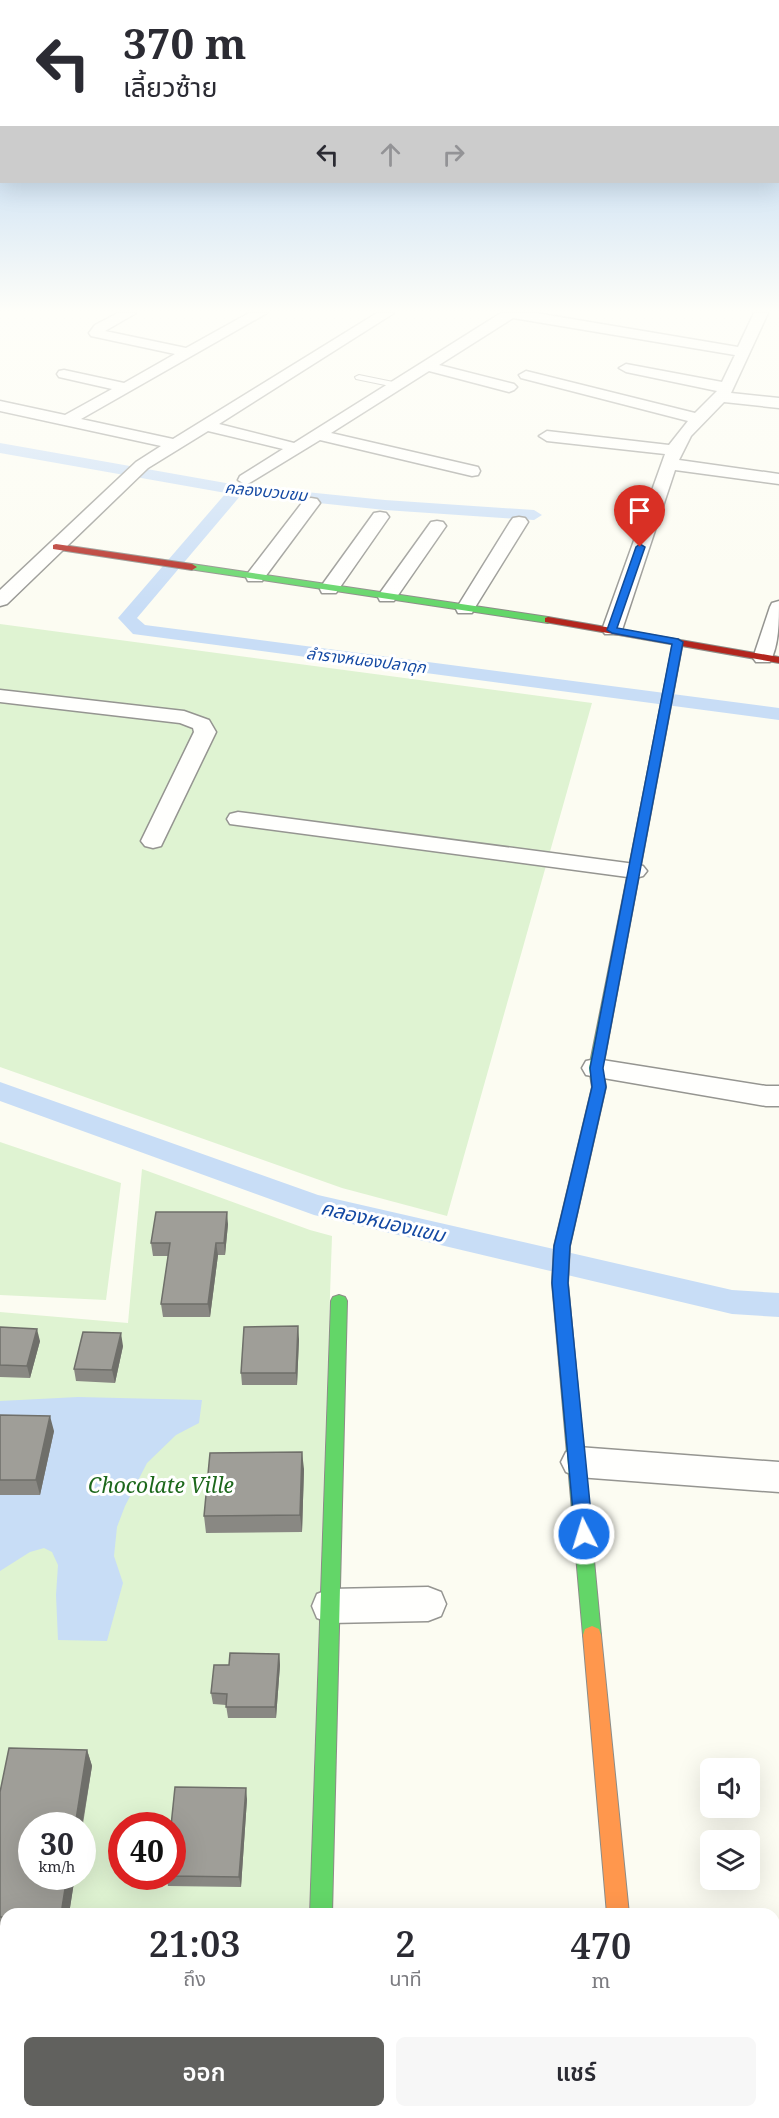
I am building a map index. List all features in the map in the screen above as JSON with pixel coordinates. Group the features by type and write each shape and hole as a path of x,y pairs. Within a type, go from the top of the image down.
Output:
{"street":[{"path":"28,412 174,444"},
{"path":"68,420 83,412"},
{"path":"0,600 142,465 228,412"},
{"path":"246,480 353,412"},
{"path":"671,412 699,419"},
{"path":"612,630 671,457 680,438 706,412"},
{"path":"205,426 297,448"},
{"path":"317,435 472,471"},
{"path":"547,436 779,478"},
{"path":"255,577 311,503"},
{"path":"329,589 380,517"},
{"path":"465,609 519,522"},
{"path":"387,597 437,526"},
{"path":"56,547 612,630 771,659 779,607"},
{"path":"617,1908 560,1283 562,1246 598,1078 678,642"},
{"path":"0,696 184,717 202,724 205,732 153,842"},
{"path":"238,819 635,871"},
{"path":"598,1078 779,1096"},
{"path":"598,1078 779,1113"},
{"path":"321,1908 339,1301"},
{"path":"578,1462 779,1477"},
{"path":"330,1606 428,1604"}],"green space":[{"path":"0,624 592,703 447,1216 342,1188 0,1067"},
{"path":"0,1142 121,1183 106,1300 0,1295"},
{"name":"Chocolate Ville","path":"142,1169 332,1236 309,1908 0,1908 0,1312 128,1323"}],"water":[{"path":"78,1397 202,1400 199,1423 176,1435 147,1463 125,1506 117,1527 114,1556 123,1583 107,1641 58,1640 56,1595 58,1565 52,1552 44,1548 30,1552 0,1571 0,1401"}],"building":[{"path":"156,1212 227,1212 224,1243 216,1243 208,1304 161,1304 170,1243 151,1243"},
{"path":"298,1326 296,1373 241,1373 244,1327"},
{"path":"0,1327 37,1329 27,1366 0,1365"},
{"path":"83,1332 121,1333 112,1370 74,1369"},
{"path":"0,1415 50,1416 36,1480 0,1480"},
{"path":"302,1452 300,1515 204,1516 210,1453"},
{"path":"230,1653 279,1654 275,1707 226,1707 227,1694 211,1693 214,1665 229,1665"},
{"path":"9,1748 87,1750 77,1812 18,1812 18,1890 65,1890 62,1908 0,1908 0,1792"},
{"path":"175,1787 246,1788 239,1877 186,1876 186,1812 172,1812"}],"waterway":[{"name":"คลองบวบขม","path":"0,448 237,490"},
{"name":"คลองบวบขม","path":"237,490 385,505 534,515"},
{"name":"ลำรางหนองปลาดุก","path":"237,490 127,618 139,630 779,714"},
{"name":"คลองหนองแขม","path":"0,1091 314,1205 732,1302 779,1305"}],"traffic: fast":[{"path":"192,567 548,620"},
{"path":"592,1635 560,1283 562,1246 599,1087 596,1068 630,892"},
{"path":"321,1908 339,1301"}],"traffic: slow":[{"path":"630,892 678,642"},
{"path":"592,1635 617,1908"}],"traffic: jam":[{"path":"56,547 192,567"},
{"path":"548,620 779,660"}],"route":[{"path":"584,1534 560,1283 562,1246 599,1087 596,1068 678,642 612,630 640,547"}]}
